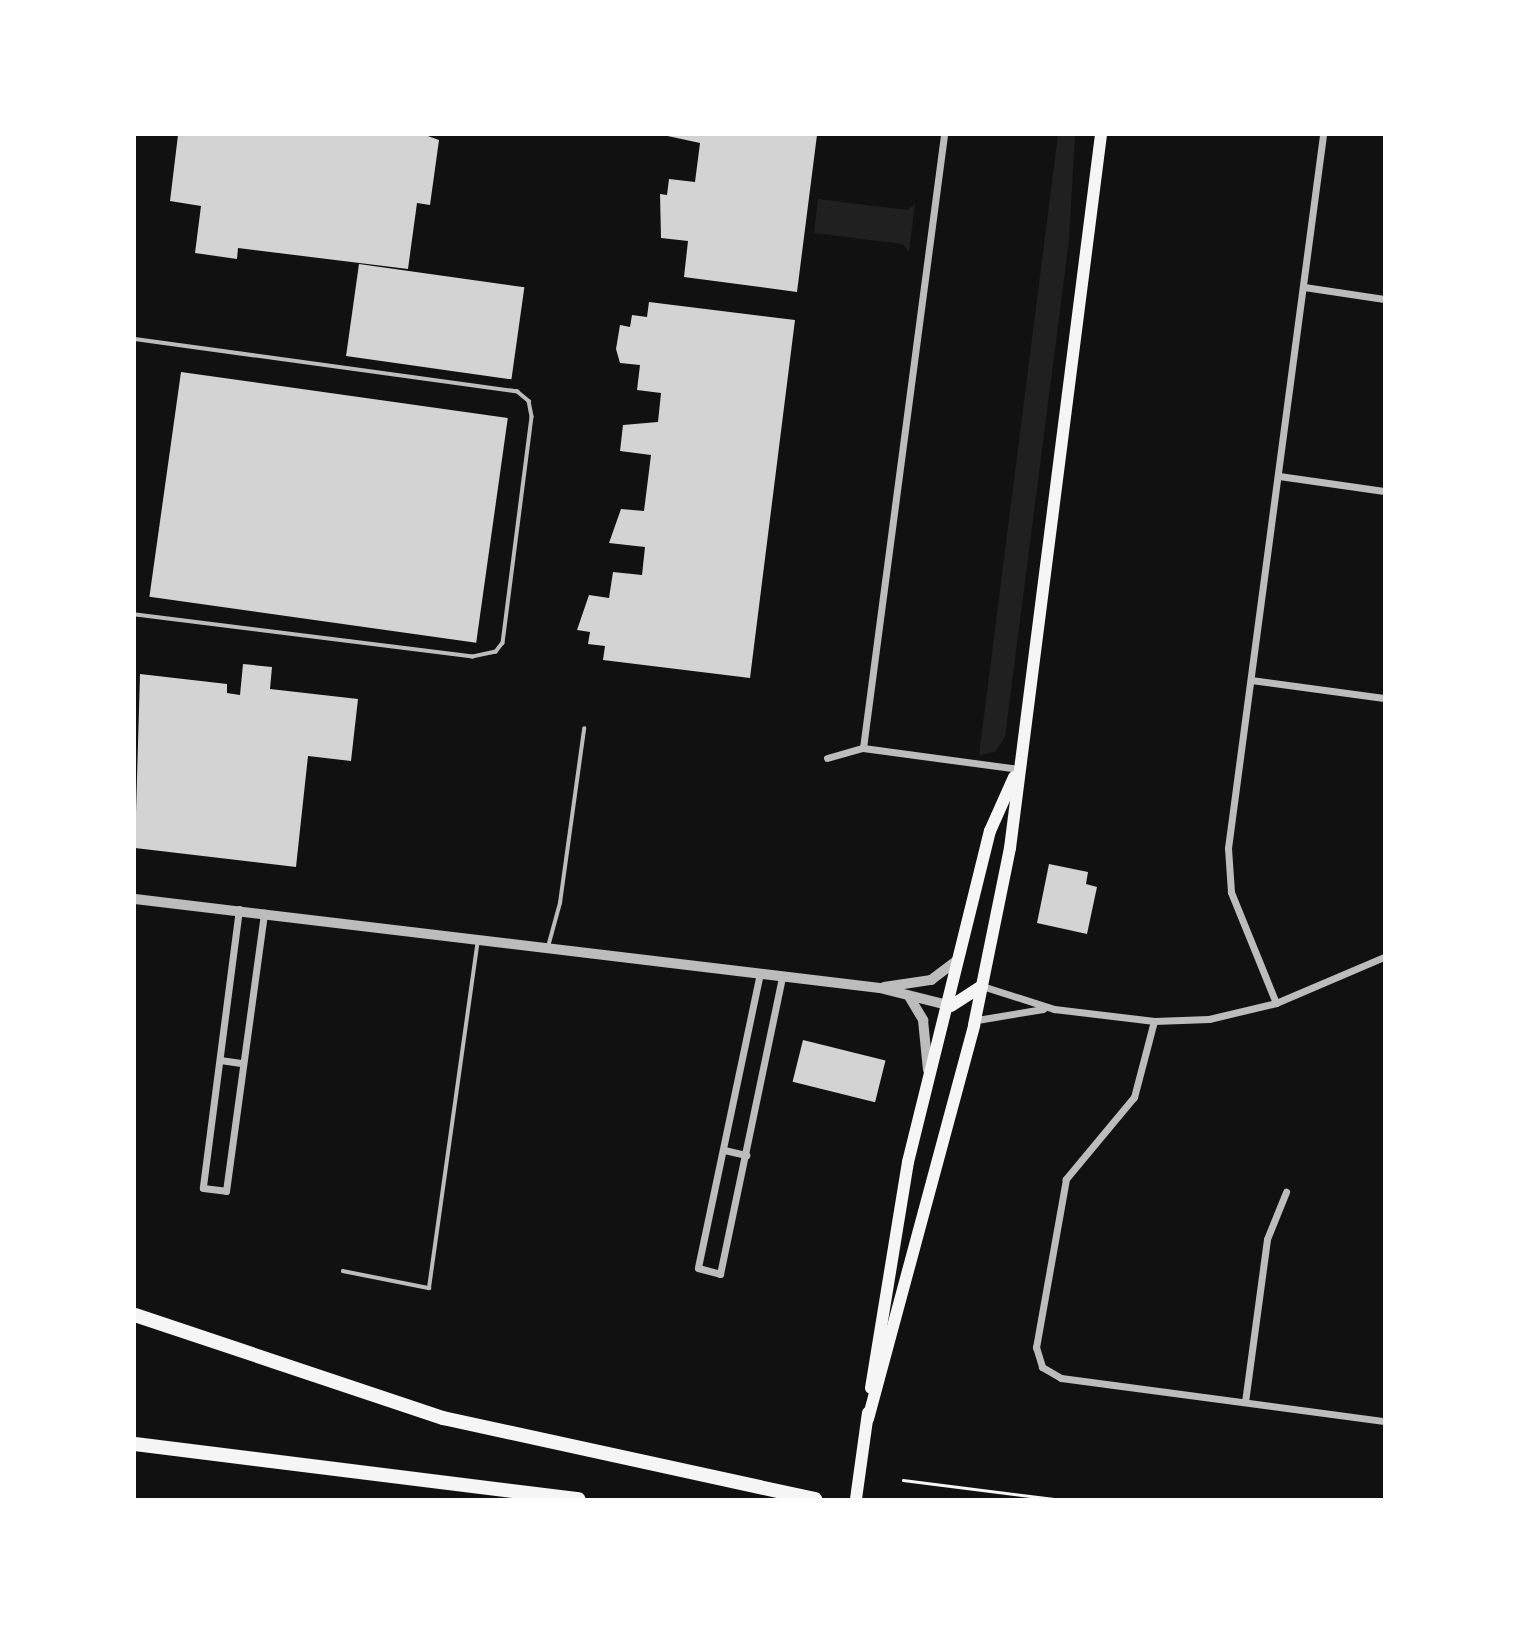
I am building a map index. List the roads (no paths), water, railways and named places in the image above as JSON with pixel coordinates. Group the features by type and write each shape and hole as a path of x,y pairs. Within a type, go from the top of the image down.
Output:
{"highway":[{"path":"135,1308 177,1327"},
{"path":"135,1315 443,1418 815,1499"},
{"path":"135,1444 579,1499"}],"main road":[{"path":"867,1419 974,1025 1010,848 1101,135"},
{"path":"856,1499 879,1313 929,1081 951,1006 990,831 1018,769"},
{"path":"951,1006 982,986"}],"street":[{"path":"863,748 944,135"},
{"path":"1276,1003 1231,892 1228,849 1323,135"},
{"path":"1304,287 1384,299"},
{"path":"1279,477 1384,491"},
{"path":"1251,680 1384,698"},
{"path":"827,758 863,748 1018,769"},
{"path":"135,899 239,909 880,988 910,998 951,1006"},
{"path":"135,904 151,901"},
{"path":"239,909 203,1188 226,1191 241,1063 264,912"},
{"path":"880,988 931,980 962,955"},
{"path":"974,1025 992,1013 1054,1009 1154,1021 1209,1019 1276,1003 1384,957"},
{"path":"760,973 698,1268 720,1273 782,976"},
{"path":"982,986 1054,1009"},
{"path":"910,998 923,1020 929,1081"},
{"path":"1154,1021 1134,1097 1066,1179 1036,1347 1042,1367 1061,1378 1384,1422"},
{"path":"220,1060 241,1063"},
{"path":"724,1150 746,1155"},
{"path":"1245,1402 1267,1240 1286,1192"}],"lane":[{"path":"135,339 517,391 532,417 503,643 496,652 473,657 135,615"},
{"path":"548,947 560,903 584,729"},
{"path":"343,1271 429,1288 478,938"}]}
